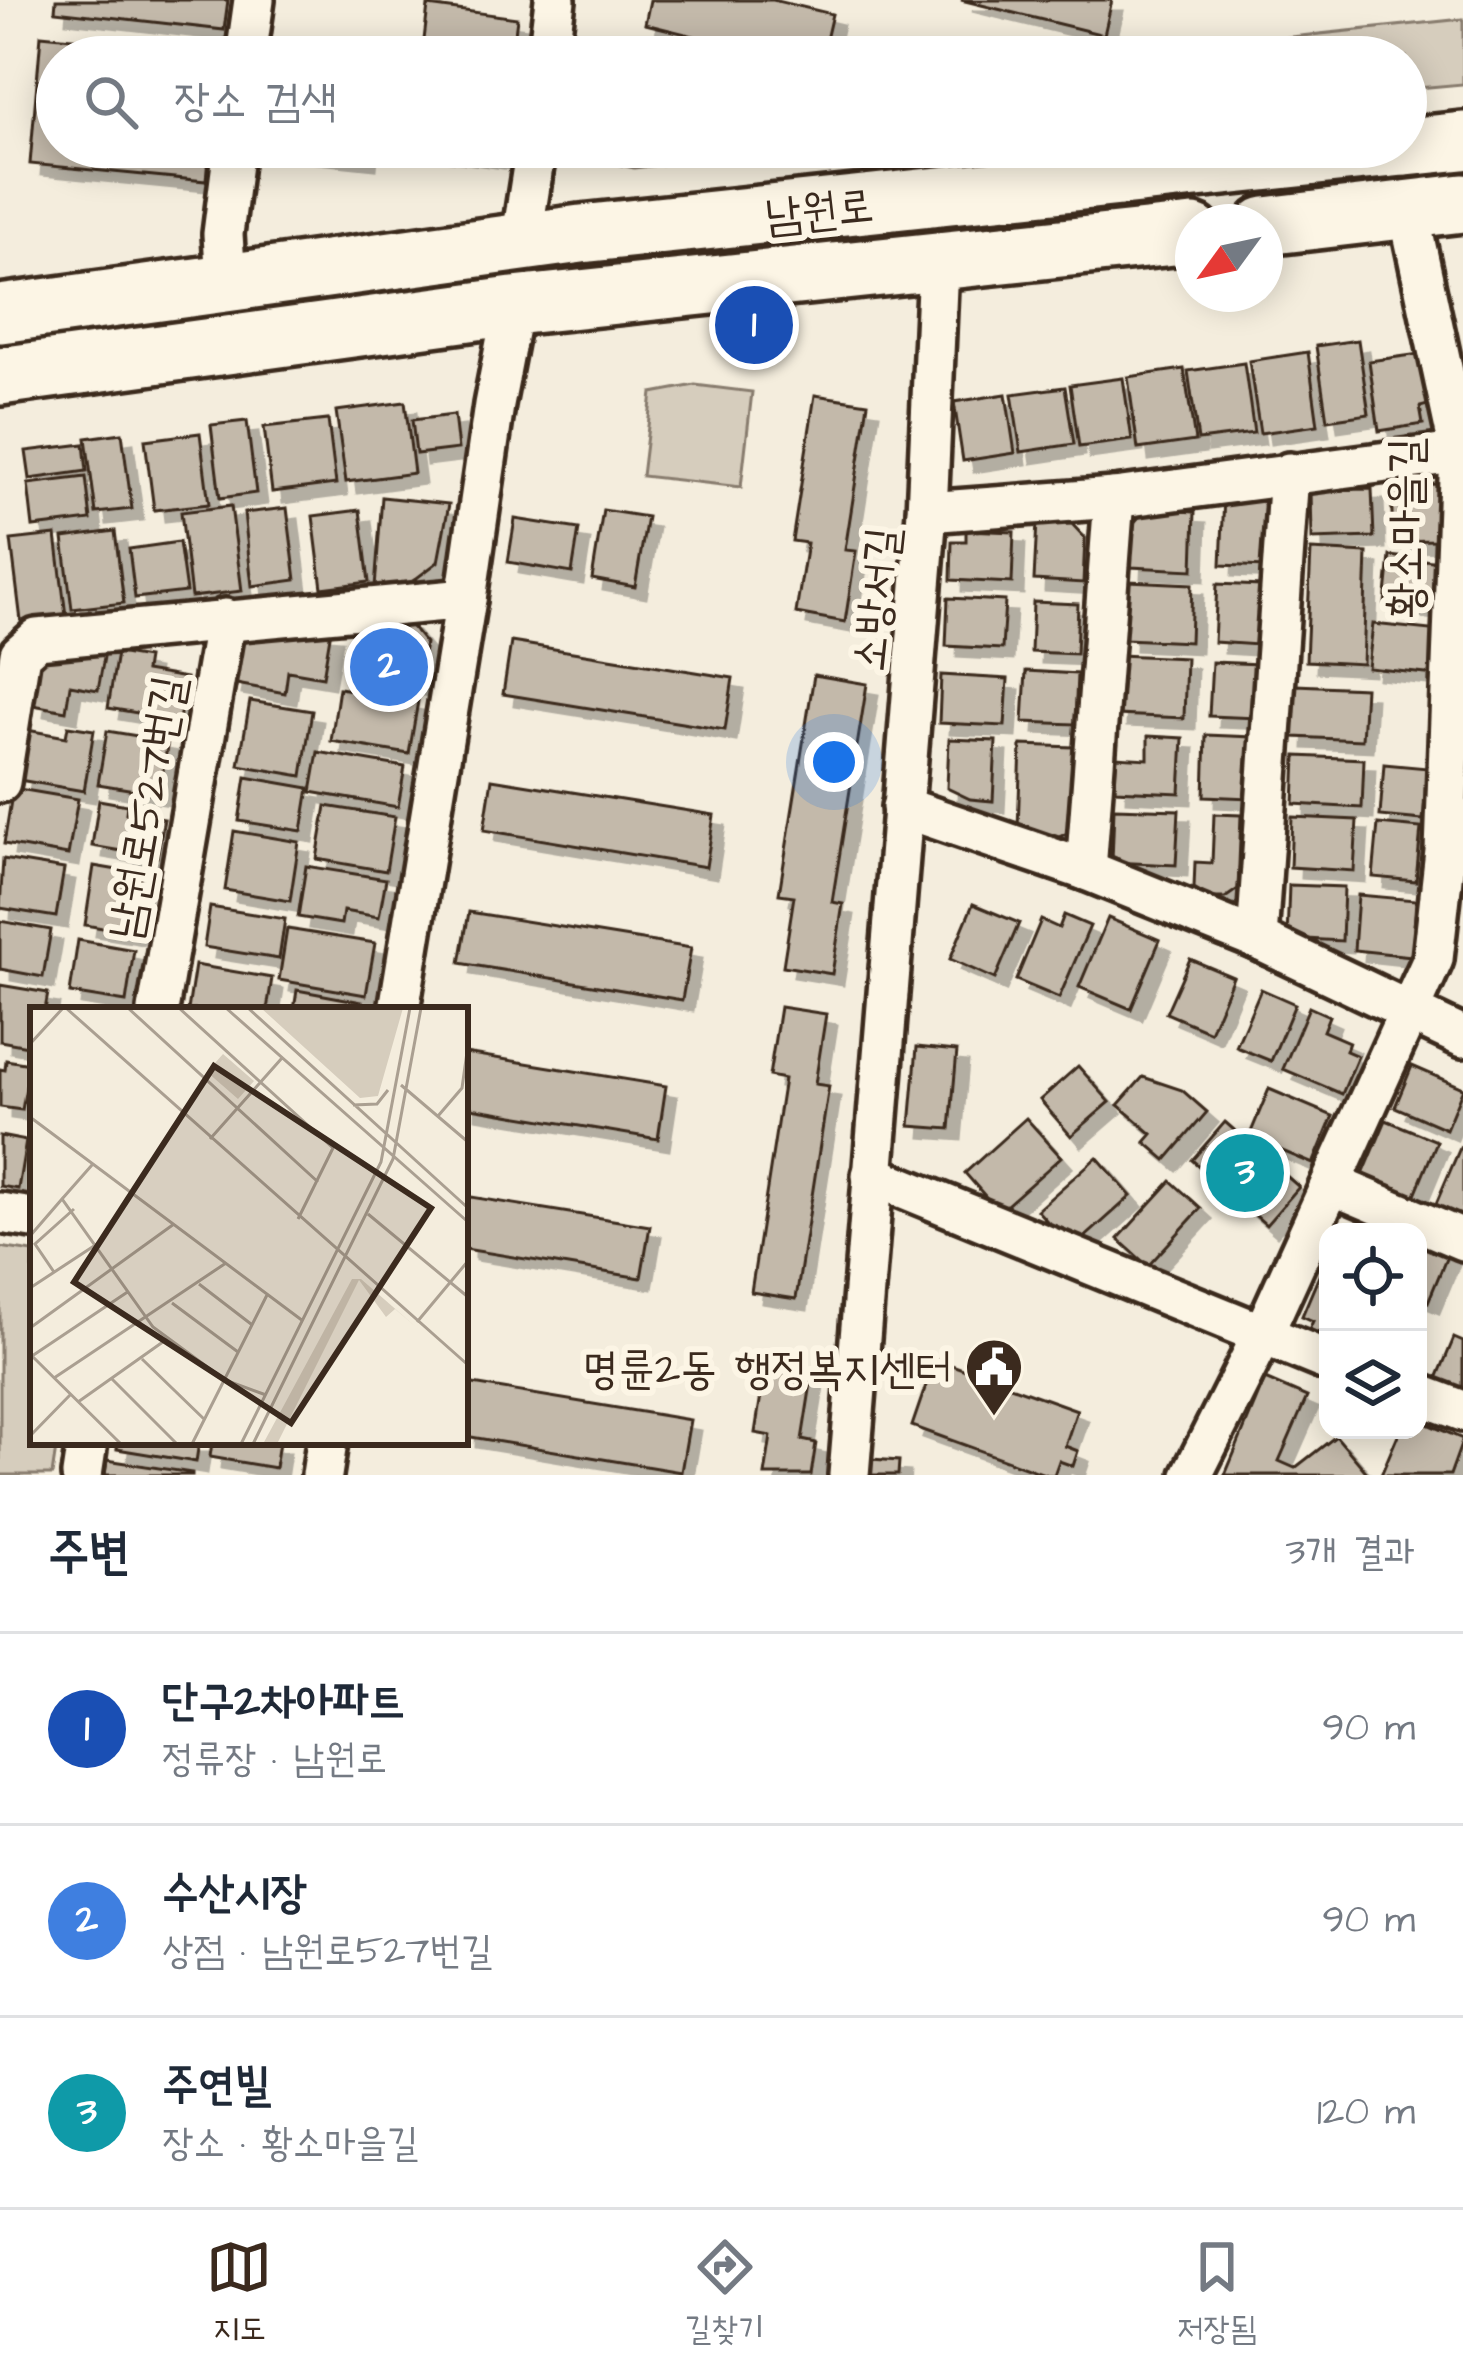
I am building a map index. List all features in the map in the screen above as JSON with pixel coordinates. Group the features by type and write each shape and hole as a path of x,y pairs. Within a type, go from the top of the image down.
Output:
{"street":[{"path":"249,36 254,0"},
{"path":"551,36 555,0"},
{"name":"남원로","path":"1427,145 1463,141"},
{"path":"226,283 223,234 231,168"},
{"path":"399,1007 533,168"},
{"name":"남원로","path":"0,314 521,242 1210,168"},
{"path":"1283,224 1436,206"},
{"name":"황소마을길","path":"1194,1474 1411,1013 1433,959 1454,854 1461,452 1436,206"},
{"name":"남원로","path":"0,376 513,306 1175,236"},
{"path":"927,512 938,264"},
{"name":"소방서길","path":"849,1475 927,512 1114,498 1461,452"},
{"path":"1257,939 1289,472"},
{"path":"1086,870 1114,498"},
{"name":"남원로527번길","path":"0,782 20,654 37,639 466,599"},
{"name":"남원로527번길","path":"159,1007 226,620"},
{"path":"902,807 1086,870 1257,939 1463,1037"},
{"path":"872,1175 1319,1358"},
{"path":"1331,1184 1463,1240"},
{"path":"0,1213 30,1218"},
{"path":"1427,1397 1463,1411"},
{"path":"82,1475 87,1445"},
{"path":"322,1475 327,1445"}],"shaded area":[{"path":"1463,19 1463,84 1427,87 1427,36 1301,36"},
{"path":"695,385 752,392 741,487 642,476 652,393"},
{"path":"0,1247 30,1252 30,1445 57,1445 52,1475 0,1475"}],"building":[{"path":"56,0 228,0 224,30 55,11"},
{"path":"650,0 773,0 832,14 827,36 694,36 645,24"},
{"path":"961,0 1112,0 1104,35"},
{"path":"428,6 517,18 515,36 424,36"},
{"path":"36,94 36,165 30,164"},
{"path":"71,168 207,168 206,181"},
{"path":"1358,340 1369,414 1327,420 1316,346"},
{"path":"1308,352 1318,425 1260,433 1249,361"},
{"path":"1420,354 1428,405 1420,407 1423,424 1379,431 1369,361"},
{"path":"1244,363 1254,433 1198,440 1188,371"},
{"path":"1184,369 1195,441 1138,449 1128,377"},
{"path":"1123,378 1132,440 1079,447 1070,385"},
{"path":"1065,387 1074,444 1021,452 1012,394"},
{"path":"1006,394 1015,453 963,461 954,402"},
{"path":"815,395 868,403 845,550 856,551 845,622 796,613 807,543 792,541"},
{"path":"405,402 414,473 346,482 336,411"},
{"path":"454,415 458,449 416,454 412,420"},
{"path":"328,420 336,484 272,492 264,427"},
{"path":"247,421 256,493 220,498 211,425"},
{"path":"122,433 132,509 96,513 86,438"},
{"path":"200,433 209,504 154,510 145,440"},
{"path":"84,444 87,471 30,479 26,451"},
{"path":"86,477 91,520 33,527 28,484"},
{"path":"1436,484 1437,540 1393,541 1391,485"},
{"path":"1372,489 1374,537 1312,539 1311,490"},
{"path":"1224,496 1260,498 1268,510 1265,567 1221,565"},
{"path":"382,497 449,504 438,562 401,590 375,587"},
{"path":"231,506 242,591 191,597 181,512"},
{"path":"287,508 296,580 252,586 244,513"},
{"path":"1146,509 1195,512 1193,570 1130,567 1132,525"},
{"path":"360,510 369,582 322,588 313,516"},
{"path":"603,510 647,517 635,587 592,579"},
{"path":"515,519 579,529 572,573 508,562"},
{"path":"1037,522 1072,524 1085,538 1083,583 1034,580"},
{"path":"966,530 1014,532 1012,583 951,580 952,541 966,541"},
{"path":"115,531 124,603 72,609 63,538"},
{"path":"56,535 66,616 21,621 11,540"},
{"path":"179,542 186,592 135,598 129,549"},
{"path":"1311,550 1367,553 1363,664 1306,661"},
{"path":"1390,556 1441,562 1436,609 1385,604"},
{"path":"1128,581 1192,584 1190,642 1125,639"},
{"path":"1217,584 1261,586 1258,645 1214,642"},
{"path":"948,598 1005,601 1002,649 946,646"},
{"path":"1033,602 1078,604 1076,654 1031,652"},
{"path":"380,617 407,621 425,643 418,685 346,673 352,635"},
{"path":"1373,624 1440,631 1436,675 1368,668"},
{"path":"274,625 331,630 323,677 288,671 285,693 231,683 237,643"},
{"path":"511,642 733,678 725,730 503,694"},
{"path":"106,646 98,690 70,685 66,711 33,705 41,655"},
{"path":"117,653 147,658 145,671 186,678 179,720 108,708"},
{"path":"1118,655 1186,658 1184,718 1116,715"},
{"path":"1212,662 1260,664 1258,718 1209,716"},
{"path":"1026,671 1077,674 1075,724 1023,722"},
{"path":"814,675 867,684 832,902 843,904 832,974 783,966 794,896 779,894"},
{"path":"941,675 1008,679 1005,726 939,723"},
{"path":"1295,685 1365,688 1362,740 1293,737"},
{"path":"339,688 418,701 409,754 331,741"},
{"path":"250,701 312,711 302,776 239,765"},
{"path":"68,726 94,730 84,791 19,780 27,730 66,737"},
{"path":"107,731 168,741 159,794 98,784"},
{"path":"1206,735 1253,737 1250,798 1204,796"},
{"path":"1148,736 1183,738 1180,793 1115,790 1116,757 1148,759"},
{"path":"949,739 996,741 993,801 970,799 947,788"},
{"path":"1021,745 1073,747 1069,832 1045,844 1018,829"},
{"path":"318,752 405,767 398,807 311,792"},
{"path":"1296,756 1364,759 1362,808 1294,804"},
{"path":"1384,764 1428,768 1423,820 1380,816"},
{"path":"246,777 309,788 302,831 239,821"},
{"path":"492,779 714,815 706,867 484,830"},
{"path":"13,788 78,799 68,855 4,844"},
{"path":"99,800 127,805 126,813 164,819 157,857 92,846"},
{"path":"326,806 395,817 386,871 317,859"},
{"path":"1114,808 1179,810 1176,865 1112,862"},
{"path":"1214,814 1241,815 1238,889 1225,898 1211,898 1194,888 1195,862 1212,863"},
{"path":"1292,817 1357,820 1354,871 1290,867"},
{"path":"1378,824 1421,828 1416,881 1373,877"},
{"path":"234,831 299,842 290,901 225,890"},
{"path":"3,859 64,869 56,917 0,908"},
{"path":"94,866 141,874 132,933 85,925"},
{"path":"306,866 386,879 379,917 343,911 341,924 298,917"},
{"path":"1289,885 1344,887 1342,941 1287,938"},
{"path":"1358,895 1416,900 1412,956 1354,950"},
{"path":"973,904 1019,923 995,979 950,959"},
{"path":"210,907 285,919 279,959 204,947"},
{"path":"469,912 691,948 682,1000 460,963"},
{"path":"1064,915 1090,926 1059,998 1016,980 1041,920 1059,928"},
{"path":"1108,918 1160,940 1131,1009 1079,987"},
{"path":"0,921 51,930 43,977 0,969"},
{"path":"287,929 375,943 366,995 279,980"},
{"path":"78,940 134,950 126,1002 70,993"},
{"path":"1190,959 1233,977 1210,1032 1166,1013"},
{"path":"195,965 272,978 267,1007 188,1007"},
{"path":"0,985 48,993 46,1007 30,1007 30,1046 0,1041"},
{"path":"1261,989 1295,1004 1271,1061 1236,1047"},
{"path":"297,990 362,1002 361,1007 294,1007"},
{"path":"780,1007 826,1014 815,1084 829,1086 796,1299 751,1292 784,1079 769,1076"},
{"path":"1309,1007 1329,1016 1323,1031 1349,1042 1346,1051 1358,1056 1342,1094 1283,1069"},
{"path":"917,1047 957,1051 950,1129 910,1126"},
{"path":"468,1053 666,1086 658,1139 468,1107"},
{"path":"6,1060 30,1064 22,1110 0,1107 0,1069 5,1070"},
{"path":"1078,1066 1110,1102 1071,1136 1040,1100"},
{"path":"1412,1066 1463,1088 1446,1129 1395,1107"},
{"path":"1143,1077 1182,1090 1207,1112 1166,1160 1145,1142 1152,1134 1118,1105"},
{"path":"1269,1089 1333,1116 1313,1164 1249,1137"},
{"path":"1026,1118 1061,1157 999,1212 965,1173"},
{"path":"1386,1120 1437,1141 1413,1199 1362,1177"},
{"path":"1225,1122 1299,1187 1266,1225 1192,1160"},
{"path":"0,1136 26,1141 18,1189 0,1186"},
{"path":"1460,1148 1463,1150 1463,1227 1432,1213"},
{"path":"1097,1157 1131,1196 1072,1249 1037,1210"},
{"path":"1171,1181 1201,1208 1148,1266 1118,1239"},
{"path":"468,1196 650,1226 641,1278 468,1249"},
{"path":"1427,1239 1450,1249 1427,1302"},
{"path":"1319,1276 1319,1344 1305,1338 1313,1321 1302,1316"},
{"path":"1454,1338 1463,1342 1463,1392 1436,1381"},
{"name":"명륜2동 행정복지센터","path":"935,1359 1077,1410 1065,1446 1078,1451 1073,1466 1059,1461 1054,1475 1047,1475 912,1426"},
{"path":"766,1363 813,1371 802,1440 816,1443 811,1475 765,1475 771,1436 755,1433"},
{"path":"1265,1379 1307,1397 1279,1461 1295,1468 1339,1439 1369,1475 1225,1475"},
{"path":"468,1383 690,1420 681,1472 468,1436"},
{"path":"1427,1424 1463,1439 1450,1475 1381,1475 1396,1439 1427,1439"},
{"path":"118,1445 199,1445 196,1462 117,1449"},
{"path":"212,1445 279,1445 275,1468 210,1457"},
{"path":"856,1458 899,1461 898,1475 855,1475"},
{"path":"107,1460 192,1473 192,1475 105,1475"}],"place":[{"name":"단구2차아파트","path":"754,325"},
{"name":"수산시장","path":"389,667"},
{"name":"주연빌","path":"1245,1173"},
{"name":"명륜2동 행정복지센터","path":"994,1418"}]}
